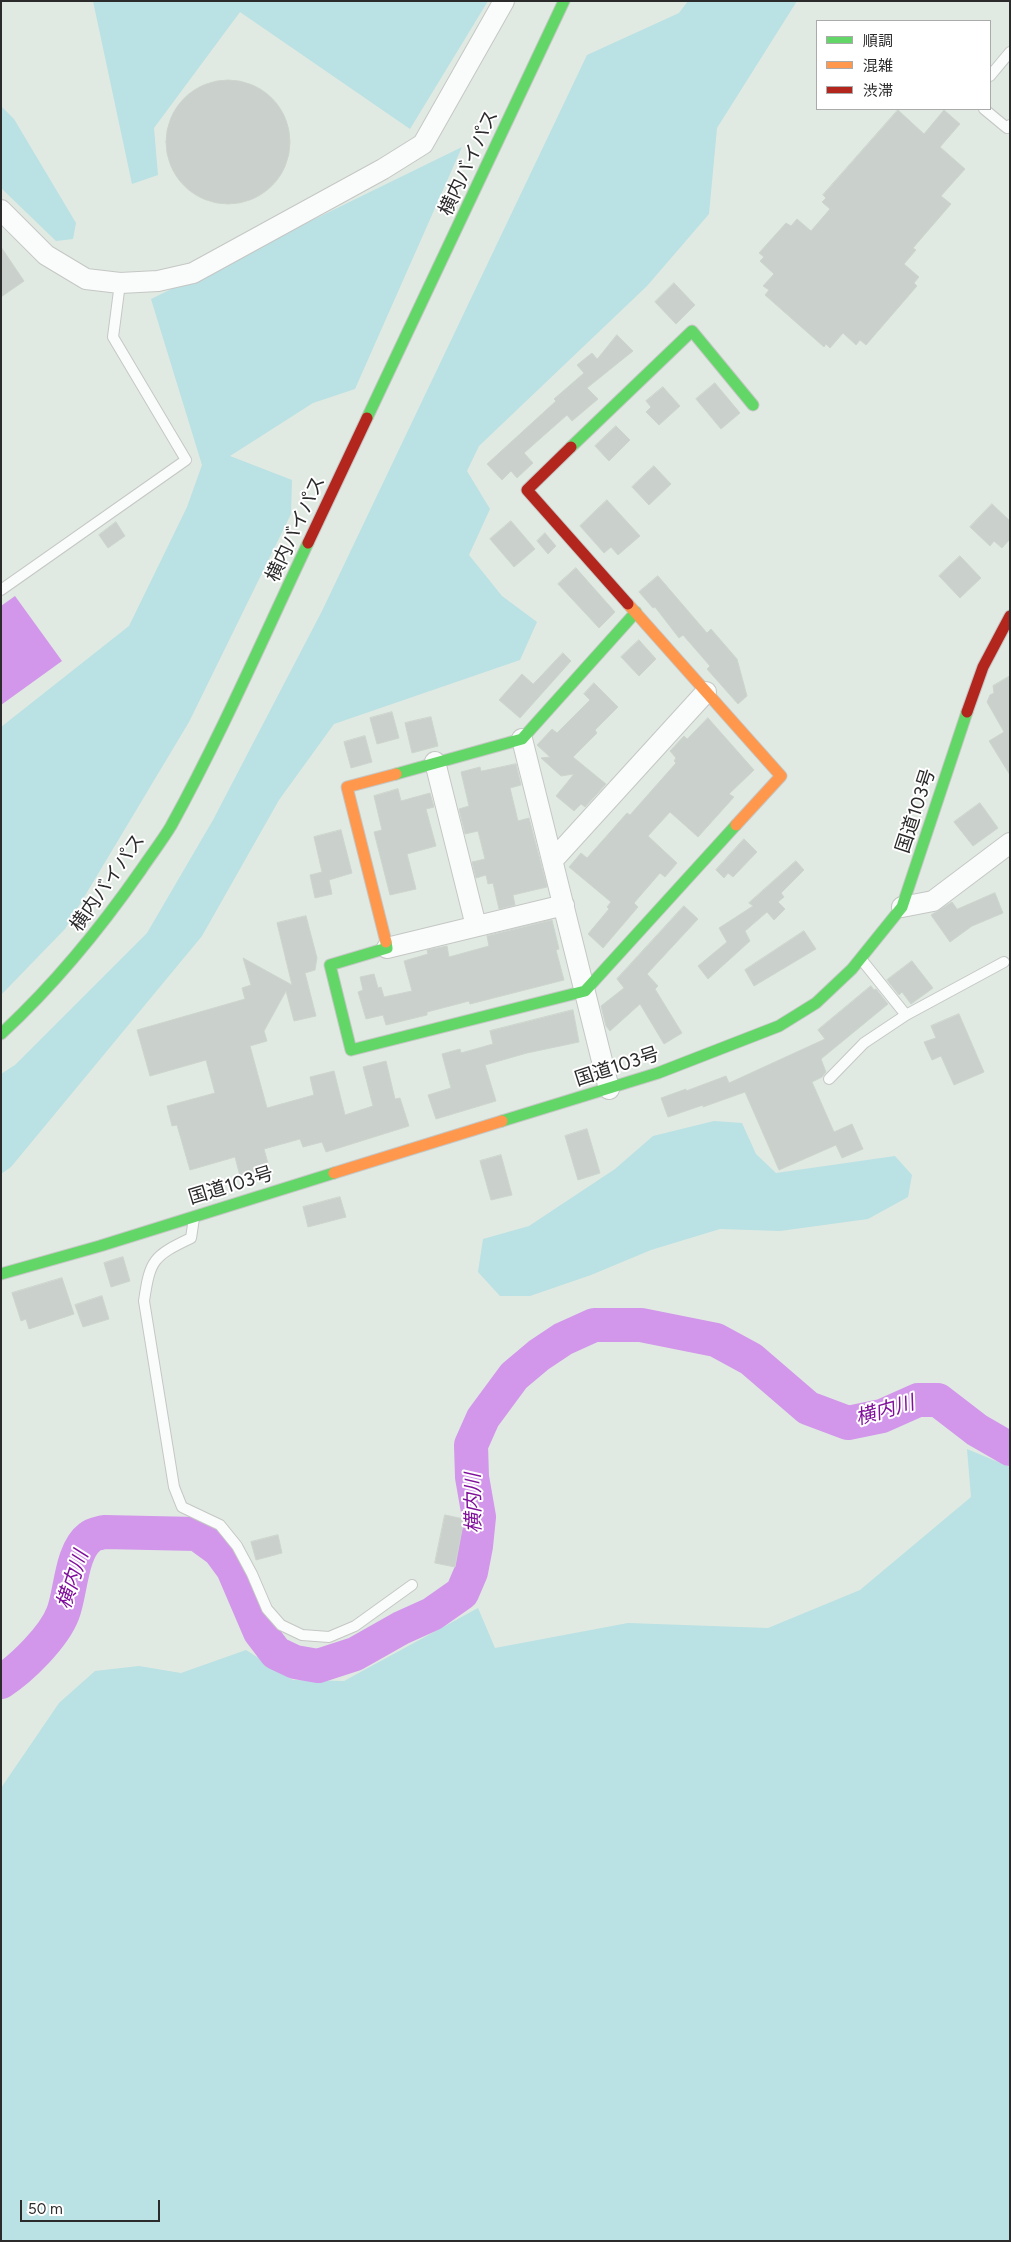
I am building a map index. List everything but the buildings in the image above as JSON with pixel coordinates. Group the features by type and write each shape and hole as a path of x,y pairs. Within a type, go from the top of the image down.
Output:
{"main road":[{"name":"横内バイパス","path":"1,1034 23,1014 82,950 127,890 170,827 238,692 564,1"},
{"path":"636,612 522,739 347,787 386,948 330,965 351,1050 585,991 781,776 636,612 527,490 692,331 753,405"},
{"name":"国道103号","path":"1,1274 658,1073 779,1026 816,1003 860,958 902,907 983,667 1010,616"}],"street":[{"path":"1,210 46,255 86,279 120,283 158,281 193,273 383,169 423,144 504,1"},
{"path":"553,860 706,692"},
{"path":"522,739 609,1089"},
{"path":"435,762 476,926"},
{"path":"902,907 933,901 1010,843"},
{"path":"386,948 564,904"}],"lane":[{"path":"991,75 1010,52"},
{"path":"985,110 1007,128 1010,125"},
{"path":"1,590 186,460 113,338 120,283"},
{"path":"860,958 906,1015"},
{"path":"829,1079 864,1043 906,1015 1004,962"},
{"path":"195,1216 190,1238 159,1255 148,1271 144,1301 174,1487 182,1507 220,1525 237,1546 252,1574 267,1610 281,1624 302,1635 329,1637 355,1626 412,1585"}],"shaded area":[{"path":"93,1 488,1 410,129 240,12 154,128 158,175 132,184"},
{"path":"688,1 797,1 717,128 709,214 647,286 479,446 467,471 490,509 469,555 502,596 537,622 520,660 334,724 279,800 202,936 11,1167 1,1174 1,1074 15,1065 147,933 213,820 322,611 587,55 679,13"},
{"path":"1,106 14,119 76,223 73,239 56,241 1,188"},
{"path":"462,147 355,389 313,403 230,456 292,480 291,514 189,722 65,929 1,995 1,727 129,626 187,507 202,465 151,299"},
{"path":"15,596 62,661 1,705 1,606"},
{"path":"714,1121 742,1123 756,1154 776,1173 895,1156 912,1175 908,1197 868,1219 780,1231 720,1229 651,1250 591,1275 530,1296 500,1296 478,1272 483,1239 529,1226 615,1169 653,1136"},
{"path":"967,1449 1010,1467 1010,2241 1,2241 1,1788 59,1703 95,1671 139,1666 181,1673 246,1650 293,1680 344,1681 478,1608 495,1648 628,1623 768,1628 860,1590 971,1497"}],"waterway":[{"name":"横内川","path":"1,1682 18,1669 45,1642 59,1622 66,1604 72,1572 79,1552 91,1536 104,1532 197,1534 219,1550 233,1569 260,1632 276,1653 295,1662 318,1666 355,1654 401,1628 432,1614 462,1593 471,1572 479,1517 472,1477 471,1445 483,1418 514,1376 539,1355 563,1339 594,1325 641,1325 716,1340 751,1359 808,1408 848,1423 882,1416 918,1400 938,1400 977,1430 1010,1449"}],"traffic: fast":[{"path":"367,418 564,1"},
{"path":"571,447 692,331 753,405"},
{"path":"1,1034 58,976 93,935 168,832 225,721 308,543"},
{"path":"396,774 522,739 636,612"},
{"path":"502,1121 658,1073 779,1026 816,1003 852,969 902,907 967,712"},
{"path":"386,942 387,948 330,965 351,1050 585,991 736,825"},
{"path":"1,1274 100,1246 334,1173"}],"traffic: slow":[{"path":"628,604 781,776 736,825"},
{"path":"386,942 347,787 396,774"},
{"path":"334,1173 502,1121"}],"traffic: jam":[{"path":"308,543 367,418"},
{"path":"571,447 527,490 628,604"},
{"path":"967,712 983,667 1010,616"}]}
